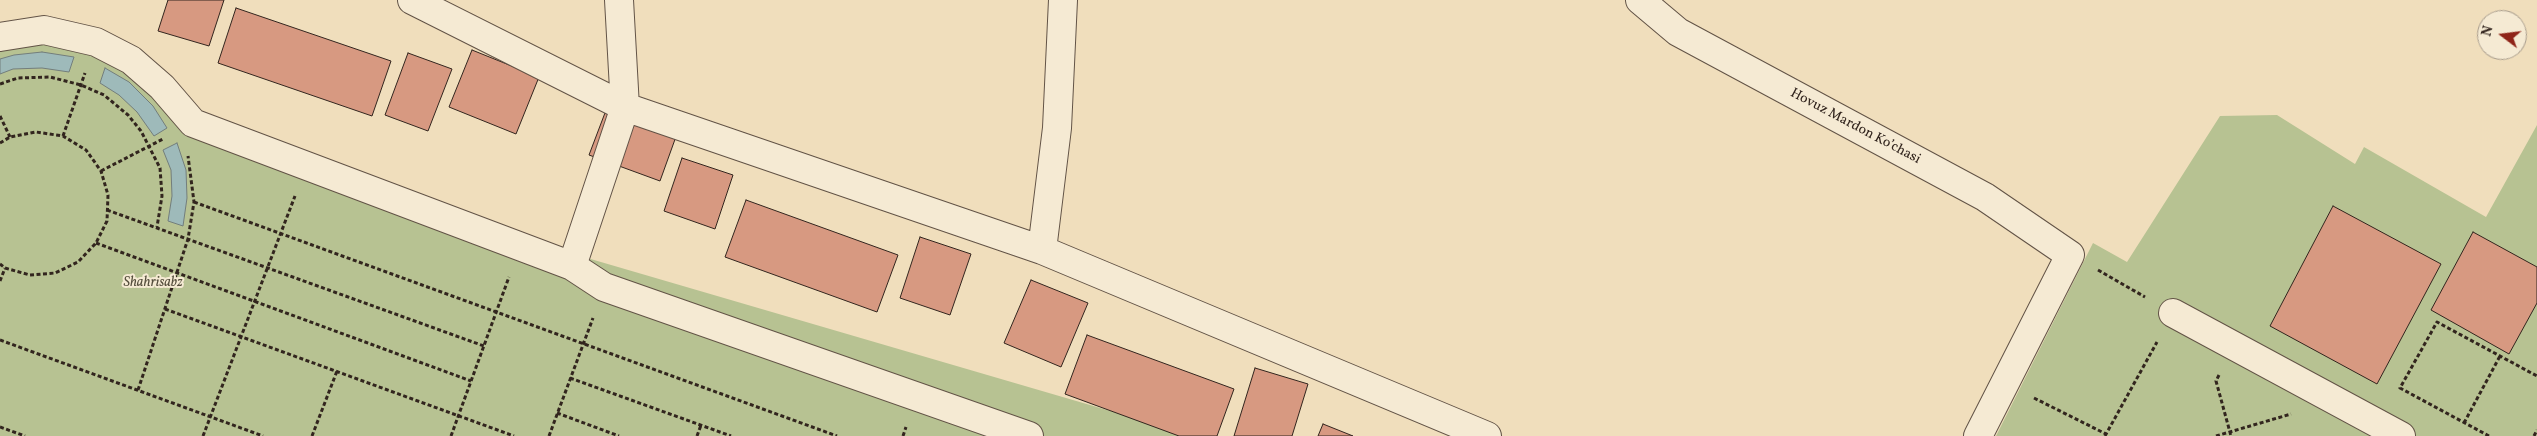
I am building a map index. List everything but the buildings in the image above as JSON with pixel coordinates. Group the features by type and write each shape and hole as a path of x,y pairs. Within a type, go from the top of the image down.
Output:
{"street":[{"path":"412,0 625,107 1042,250 1486,436"},
{"path":"572,266 625,107 619,0"},
{"path":"1042,250 1057,128 1063,0"},
{"name":"Hovuz Mardon Ko’chasi","path":"1640,0 1678,32 1985,198 2070,255"},
{"path":"0,37 44,30 96,42 131,60 162,87 185,128 306,165 572,266 604,286 1029,436"},
{"path":"1978,436 2070,255"},
{"path":"2173,313 2401,436"}],"path":[{"path":"63,136 96,42"},
{"path":"0,84 18,78 50,77 81,85 104,95 128,115 150,146 160,168 162,196 157,227"},
{"path":"0,116 10,137"},
{"path":"101,171 185,128 194,202 188,239 178,274 138,390"},
{"path":"0,143 10,137 36,132 63,136 86,150 101,171 108,196 107,221 96,243 78,262 55,273 30,275 5,268 0,264"},
{"path":"203,436 240,336 269,268 306,165"},
{"path":"194,202 837,436"},
{"path":"107,210 484,346"},
{"path":"96,243 471,382"},
{"path":"451,436 520,246"},
{"path":"2034,398 2106,435 2173,313 2070,255"},
{"path":"0,281 5,268"},
{"path":"549,436 604,286"},
{"path":"165,309 514,436"},
{"path":"2489,436 2400,388 2437,322 2537,376"},
{"path":"0,340 263,436"},
{"path":"2231,434 2216,381 2234,346"},
{"path":"2464,422 2500,356"},
{"path":"312,436 337,371"},
{"path":"570,378 731,436"},
{"path":"2216,436 2231,434 2299,411 2312,388"},
{"path":"557,414 619,436"},
{"path":"697,436 701,425"},
{"path":"0,427 25,436"},
{"path":"2534,436 2537,430"}],"green space":[{"name":"Shahrisabz","path":"55,44 111,59 154,92 189,135 553,248 1196,436 0,436 0,45"},
{"path":"2277,115 2355,164 2364,147 2486,217 2537,125 2537,436 1996,436 2093,243 2127,262 2220,116"}],"water":[{"path":"42,52 74,57 69,72 42,68 13,69 0,74 0,59 14,55"},
{"path":"105,68 129,82 153,106 167,128 154,136 137,112 119,95 100,83"},
{"path":"177,143 186,170 187,198 183,226 168,221 172,196 171,170 163,150"}]}
